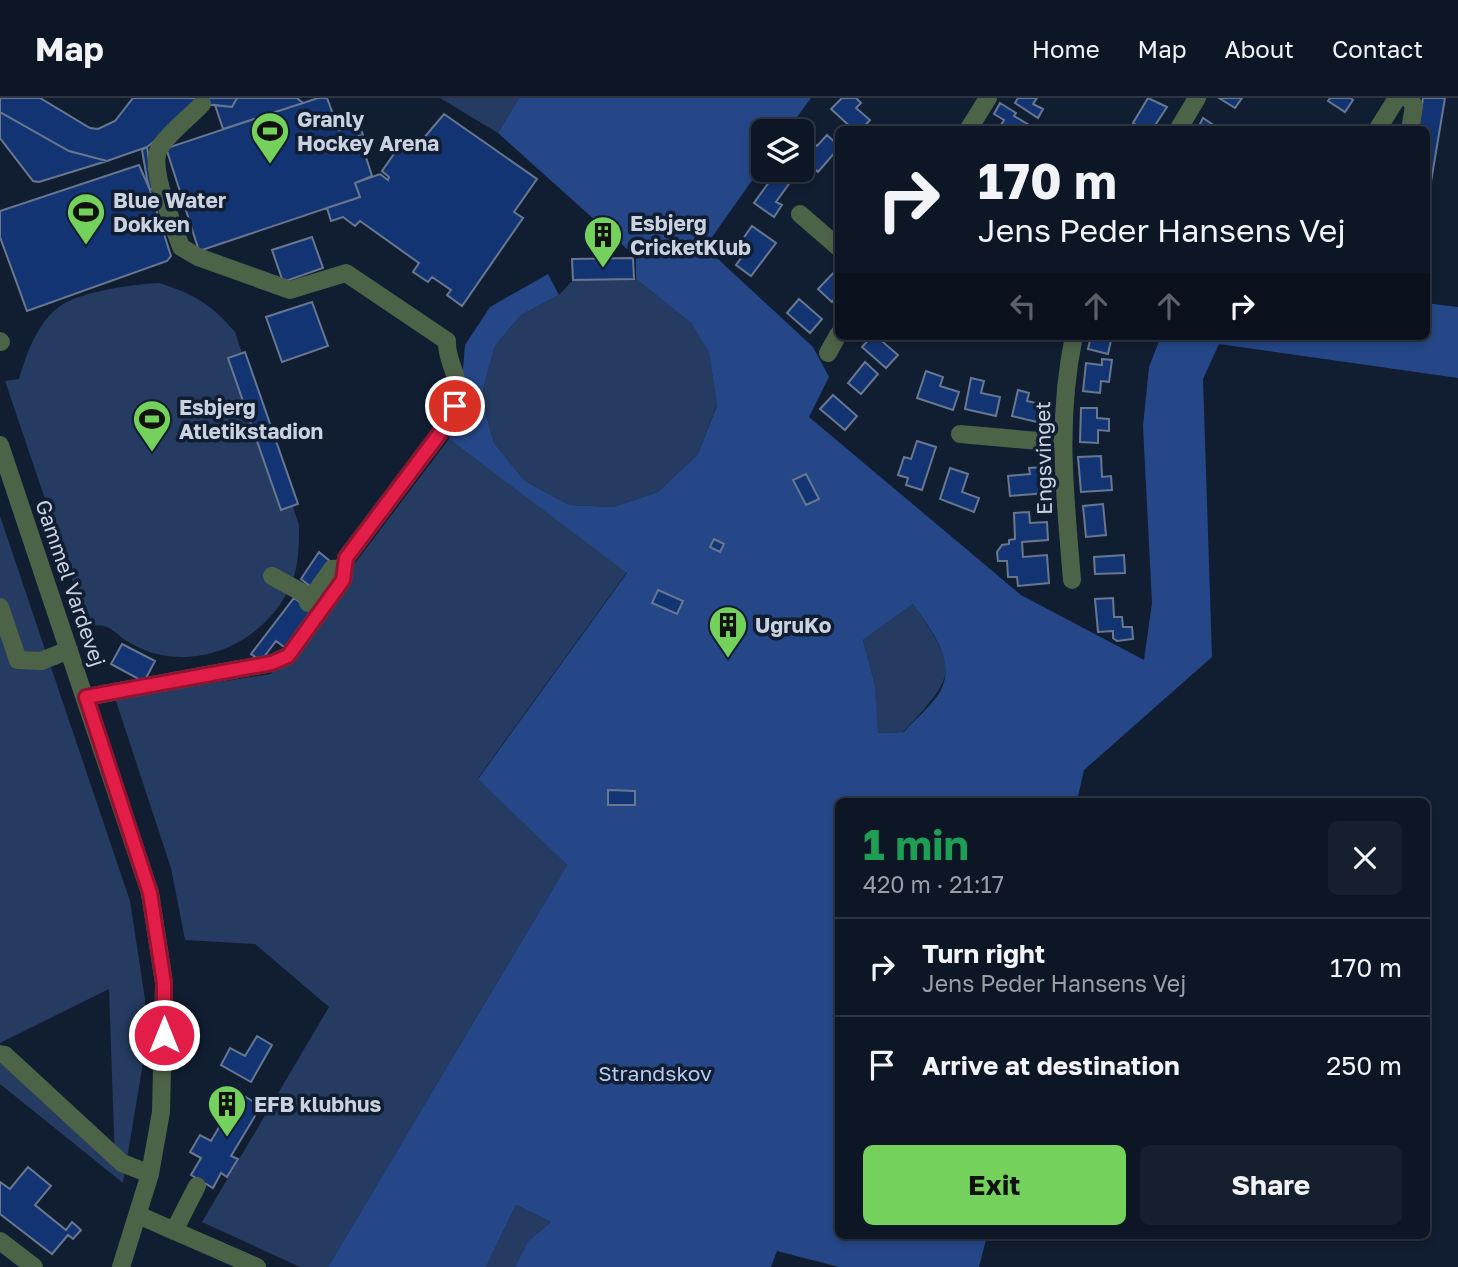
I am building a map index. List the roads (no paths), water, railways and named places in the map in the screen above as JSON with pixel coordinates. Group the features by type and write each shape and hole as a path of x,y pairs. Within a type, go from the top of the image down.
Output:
{"street":[{"path":"970,126 988,98"},
{"path":"1180,126 1197,98"},
{"path":"1380,126 1397,98"},
{"path":"1409,98 1414,106 1411,126"},
{"path":"86,697 272,663 288,656 343,580 346,558 446,425 455,406 457,385 446,352 447,341 346,273 290,290 198,257 181,247 157,174 155,157 160,147 202,104"},
{"path":"800,214 835,244"},
{"path":"828,353 835,340"},
{"name":"Engsvinget","path":"1072,580 1062,443 1065,378 1073,340"},
{"path":"960,434 1062,443"},
{"name":"Gammel Vardevej","path":"0,445 150,893 164,983 164,1079 150,1174 121,1267"},
{"path":"272,576 310,601 332,569 344,568"},
{"path":"0,607 18,660 41,661 69,650"},
{"path":"0,1054 5,1055 122,1163 150,1174"},
{"path":"174,1231 197,1186"},
{"path":"138,1215 257,1267"},
{"path":"0,1241 34,1267"}],"place":[{"name":"Granly Hockey Arena","path":"270,165"},
{"name":"Blue Water Dokken","path":"86,246"},
{"name":"Esbjerg CricketKlub","path":"603,269"},
{"name":"Esbjerg Atletikstadion","path":"152,453"},
{"name":"UgruKo","path":"728,659"},
{"name":"EFB klubhus","path":"227,1138"}],"park label":[{"name":"Strandskov","path":"655,1073"}]}
